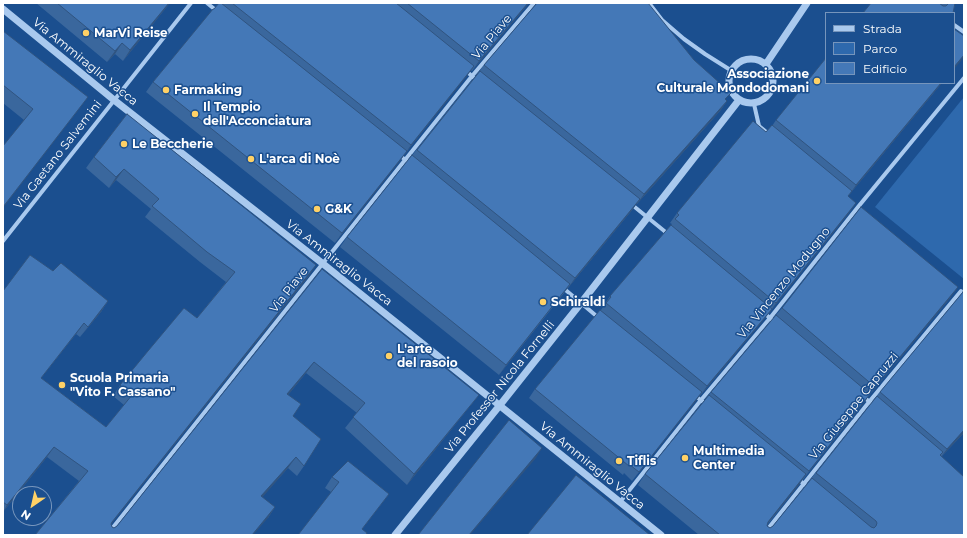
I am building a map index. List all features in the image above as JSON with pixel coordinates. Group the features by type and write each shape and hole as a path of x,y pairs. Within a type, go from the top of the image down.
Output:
{"street":[{"name":"Via Gaetano Salvemini","path":"3,241 191,3"},
{"path":"207,3 220,13"},
{"name":"Via Piave","path":"107,535 472,76 534,3"},
{"path":"649,3 662,20 684,39 732,71"},
{"path":"766,64 807,3"},
{"name":"Via Ammiraglio Vacca","path":"3,9 114,100 322,263 661,535"},
{"path":"955,26 964,32"},
{"path":"754,59 766,64 773,75 774,82 770,94 760,102 754,104 739,100 734,95 729,84 729,77 732,71 741,62 747,60 754,59"},
{"path":"460,66 484,86"},
{"name":"Via Vincenzo Modugno","path":"620,502 701,400 770,318 858,207 964,78"},
{"name":"Via Professor Nicola Fornelli","path":"395,535 581,303 739,100"},
{"path":"754,104 759,126 771,136"},
{"path":"393,150 417,169"},
{"path":"852,202 864,212"},
{"path":"630,203 672,237"},
{"path":"556,283 605,322"},
{"path":"955,286 963,292"},
{"name":"Via Giuseppe Capruzzi","path":"763,535 869,402 963,292"},
{"path":"757,308 781,328"},
{"path":"689,391 707,405"},
{"path":"858,392 881,412"},
{"path":"792,474 816,494"}],"green space":[{"path":"964,97 964,279 875,207"}],"building":[{"path":"57,3 169,3 130,50 122,43 115,51"},
{"path":"219,3 221,3 407,151 342,233 153,82"},
{"path":"232,3 396,3 474,66 411,145"},
{"path":"407,3 528,3 479,61"},
{"path":"537,3 648,3 694,60 731,93 725,99 727,101 644,194 484,65"},
{"path":"871,3 939,3 946,6 948,3 955,3 953,12 864,12"},
{"path":"955,30 964,36 964,55 955,66"},
{"path":"3,31 88,97 3,207 3,146 33,109 3,85"},
{"path":"825,59 825,84 940,84 856,185 776,120"},
{"path":"480,71 640,199 575,278 417,150"},
{"path":"127,114 316,265 112,522 112,527 114,528 117,526 322,269 479,395 414,474 353,417 365,403 314,362 287,394 301,404 293,416 321,439 304,466 296,457 261,496 275,507 252,535 35,535 42,526 52,526 52,514 88,471 54,447 22,486 12,486 12,499 7,505 3,502 3,291 30,255 53,271 61,263 108,301 88,327 84,323 41,378 106,427 132,395 120,385 148,351 184,308 197,318 235,272 207,252 152,206 159,199 124,169 116,177 94,157"},
{"path":"753,121 766,132 772,125 852,191 848,196 856,203 776,303 675,219 679,215 677,213"},
{"path":"412,155 570,284 506,365 347,237"},
{"path":"861,207 958,287 875,387 782,308"},
{"path":"671,225 772,309 707,386 606,303 611,297 610,296"},
{"path":"963,292 964,430 947,449 880,392"},
{"path":"600,310 702,392 639,472 630,465 629,466 535,389"},
{"path":"776,315 870,394 809,471 711,392"},
{"path":"709,395 806,474 768,522 767,526 770,528 812,478 871,527 874,528 876,526 876,521 816,473 877,396 943,452 940,455 964,477 964,535 720,535 645,474"},
{"path":"509,420 542,448 469,535 418,535"},
{"path":"348,461 389,494 362,529 367,533 366,535 298,535 339,482 332,477"},
{"path":"576,475 650,535 527,535"}],"place":[{"name":"MarVi Reise","path":"86,33"},
{"name":"Associazione Culturale Mondodomani","path":"817,81"},
{"name":"Farmaking","path":"166,90"},
{"name":"Il Tempio dell'Acconciatura","path":"195,114"},
{"name":"Le Beccherie","path":"124,144"},
{"name":"L'arca di Noè","path":"251,159"},
{"name":"G&K","path":"317,209"},
{"name":"Schiraldi","path":"543,302"},
{"name":"L'arte del rasoio","path":"389,356"},
{"name":"Scuola Primaria \"Vito F. Cassano\"","path":"62,385"},
{"name":"Multimedia Center","path":"685,458"},
{"name":"Tiflis","path":"619,461"}]}
